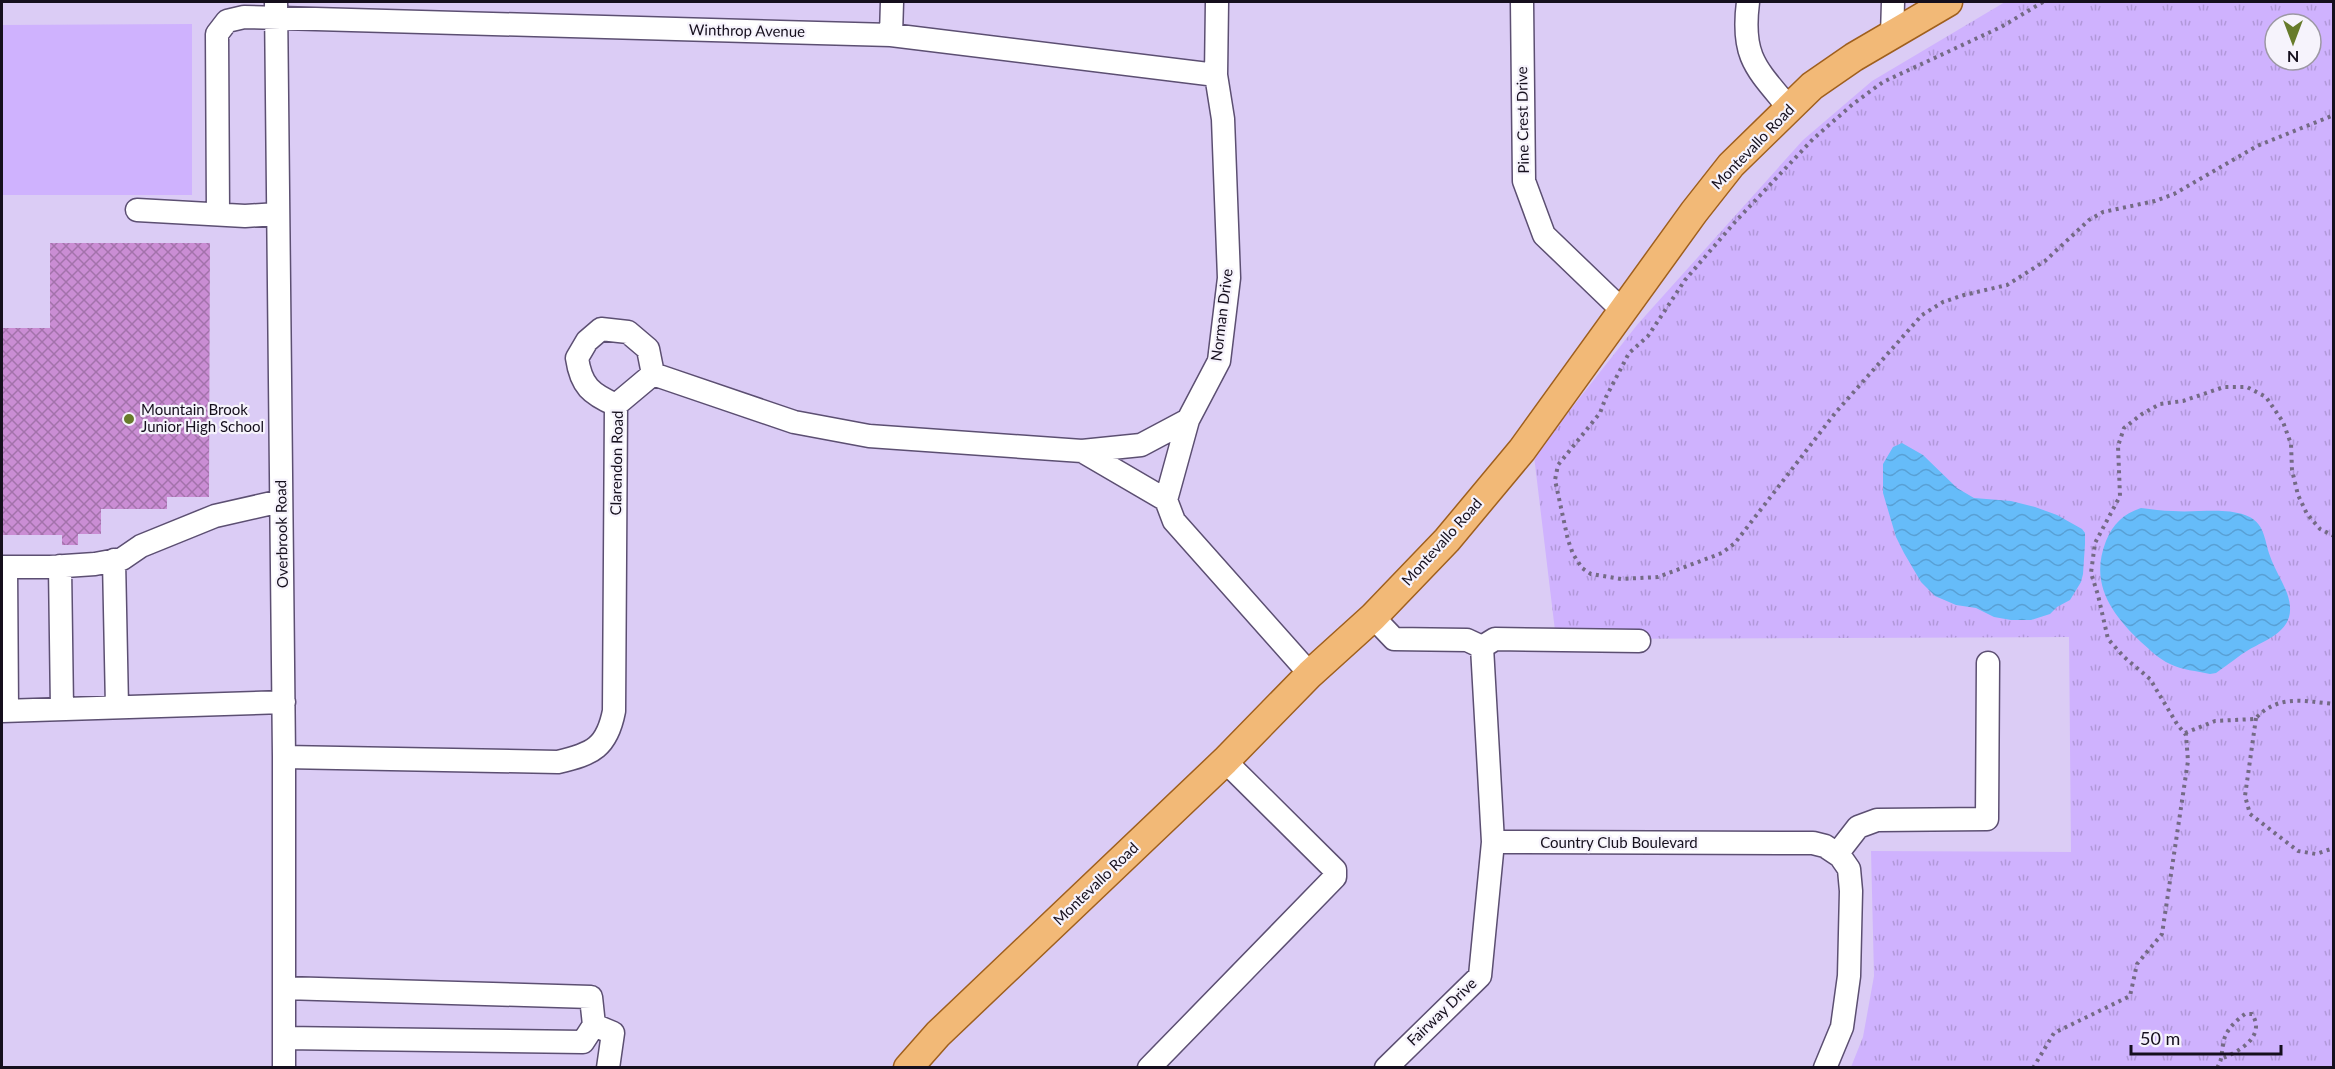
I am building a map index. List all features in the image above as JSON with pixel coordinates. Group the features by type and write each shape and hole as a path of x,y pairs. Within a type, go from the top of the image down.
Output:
{"main road":[{"name":"Montevallo Road","path":"908,1068 939,1034 1225,761 1310,674 1373,617 1447,540 1522,450 1622,310 1731,165 1812,86 1892,34 1948,2"}],"street":[{"path":"891,35 892,2"},
{"name":"Norman Drive","path":"1166,500 1188,420 1219,362 1229,279 1223,118 1216,75 1217,2"},
{"name":"Pine Crest Drive","path":"1522,2 1524,181 1544,234 1622,310"},
{"path":"1748,2 1746,17 1748,48 1755,66 1789,108"},
{"path":"1892,34 1893,2"},
{"name":"Winthrop Avenue","path":"218,214 217,34 227,21 276,10 891,35 1216,75"},
{"name":"Overbrook Road","path":"276,10 284,702 284,1068"},
{"path":"137,210 245,216 278,213"},
{"path":"616,405 599,397 587,387 580,376 577,358 587,341 601,330 628,332 648,349 652,374 794,422 869,436 1082,451 1141,445 1188,420"},
{"name":"Clarendon Road","path":"284,757 558,762 581,757 603,740 610,732 614,711 616,405 652,374"},
{"path":"1082,451 1166,500 1174,521 1310,674"},
{"path":"281,501 215,516 141,546 122,559 60,566 4,567 4,711 284,702"},
{"path":"114,560 117,707"},
{"path":"60,566 62,709"},
{"path":"1373,617 1394,639 1467,640 1482,647"},
{"path":"1482,647 1495,639 1639,641"},
{"path":"1482,647 1492,842"},
{"path":"1825,1068 1842,1027 1849,976 1851,891 1849,869 1837,854 1858,827 1877,820 1987,819 1988,663"},
{"path":"1149,1068 1335,877 1335,870 1225,761"},
{"name":"Country Club Boulevard","path":"1492,842 1813,843 1825,846 1837,854"},
{"name":"Fairway Drive","path":"1386,1068 1480,976 1492,842"},
{"path":"284,988 591,997 588,1033"},
{"path":"284,1038 613,1034 608,1068"}],"path":[{"path":"2043,2 2001,27 1884,81 1813,139 1704,257 1648,336 1629,354 1600,413 1558,465 1555,480 1573,554 1582,568 1591,574 1605,578 1658,578 1722,553 1735,543 1836,412 1922,315 1943,302 2007,285 2045,261 2089,220 2103,212 2155,201 2174,194 2257,146 2334,115"},
{"path":"2033,1068 2054,1033 2130,996 2137,964 2162,934 2188,761 2187,735 2177,724 2150,679 2124,657 2108,639 2091,573 2095,543 2120,496 2118,446 2124,428 2142,414 2160,405 2183,402 2224,387 2247,387 2266,397 2283,422 2291,444 2292,470 2298,495 2307,514 2320,529 2334,536"},
{"path":"2334,704 2299,700 2278,702 2263,710 2256,718 2245,796 2250,814 2298,851 2316,854 2334,848"},
{"path":"2185,733 2215,721 2256,718"},
{"path":"2217,1068 2223,1058 2223,1043 2228,1031 2236,1020 2245,1014 2252,1014 2256,1028 2250,1042 2238,1052 2223,1058"}],"green space":[{"path":"2005,2 2333,2 2333,1067 1851,1067 1863,1037 1874,976 1871,851 2071,852 2069,637 1556,639 1534,456 1637,325 1803,140 1872,81"},
{"path":"192,24 192,195 2,195 2,25"}],"water":[{"path":"1902,443 1923,455 1957,488 1974,498 2011,501 2035,507 2057,515 2082,529 2085,533 2083,574 2070,600 2050,614 2031,620 2011,620 1994,617 1976,608 1956,605 1935,596 1921,582 1904,553 1896,537 1883,493 1883,464 1893,447"},
{"path":"2141,508 2165,511 2228,511 2252,518 2263,532 2270,556 2287,593 2290,614 2282,629 2216,673 2179,668 2151,651 2130,631 2113,609 2106,597 2100,571 2101,557 2112,530 2119,520"}],"building":[{"path":"50,243 210,243 209,497 167,497 167,509 101,509 101,534 78,534 78,545 62,545 62,535 2,535 2,328 50,328"}],"place":[{"name":"Mountain Brook Junior High School","path":"129,419"}]}
